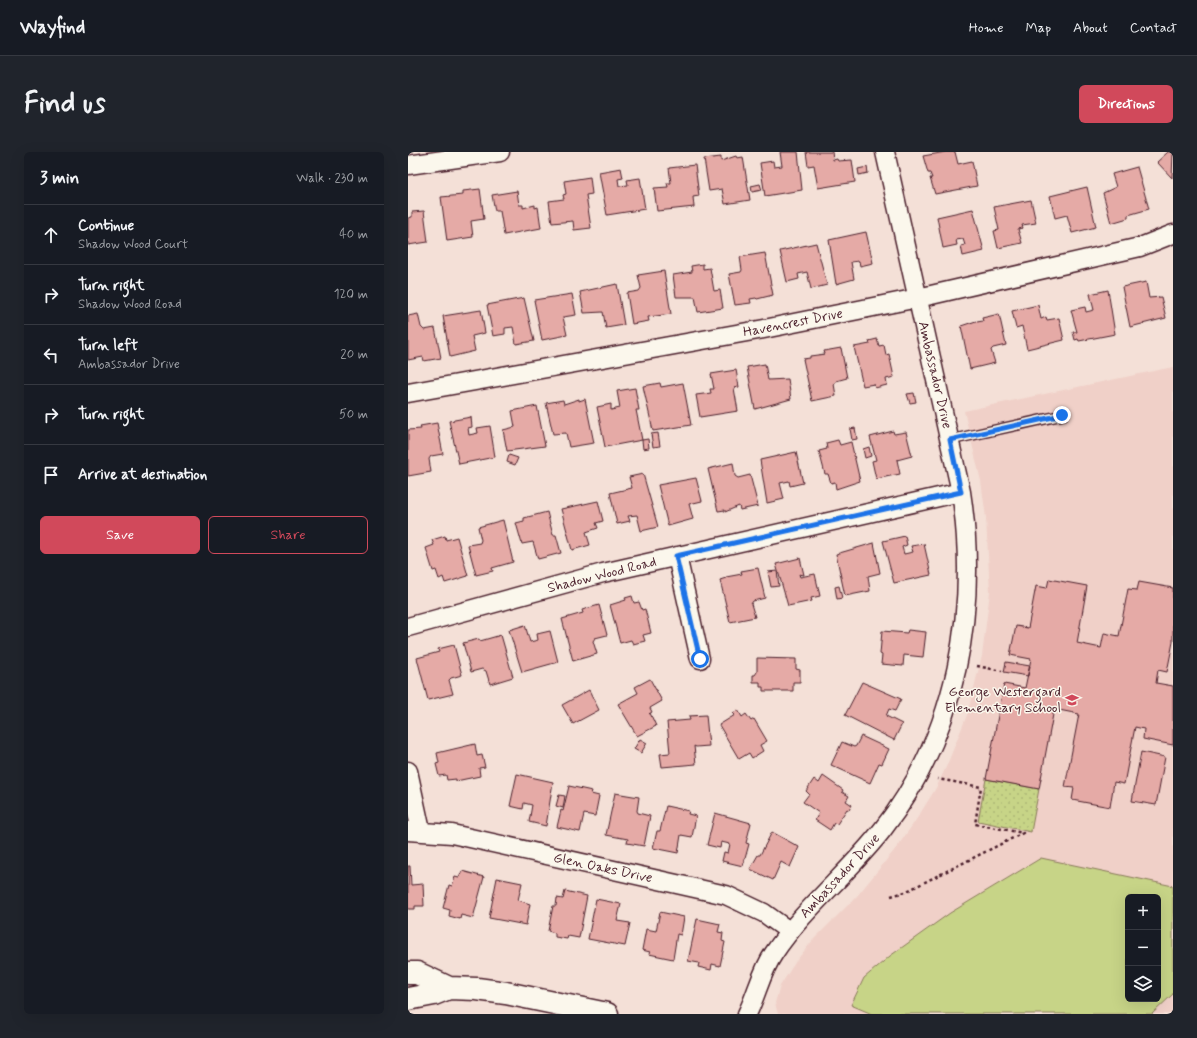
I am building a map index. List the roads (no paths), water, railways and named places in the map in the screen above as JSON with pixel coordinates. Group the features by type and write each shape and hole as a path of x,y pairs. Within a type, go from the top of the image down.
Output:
{"street":[{"path":"408,164 500,152"},
{"name":"Ambassador Drive","path":"747,1014 761,978 773,955 789,931 858,861 885,828 910,789 931,748 949,700 958,667 965,627 968,586 968,549 961,492 885,152"},
{"name":"Havencrest Drive","path":"408,393 764,329 918,298 1140,247 1173,234"},
{"name":"Shadow Wood Road","path":"408,627 603,573 961,492"},
{"path":"676,556 700,659"},
{"path":"408,771 414,831"},
{"name":"Glen Oaks Drive","path":"414,831 452,834 726,895 764,913 789,931"},
{"path":"408,974 417,973 449,988 477,989 506,993 607,1014"},
{"path":"408,999 434,994 449,988"}],"lane":[{"path":"950,440 1062,415"}],"place":[{"name":"George Westergard Elementary School","path":"1072,700"}]}
